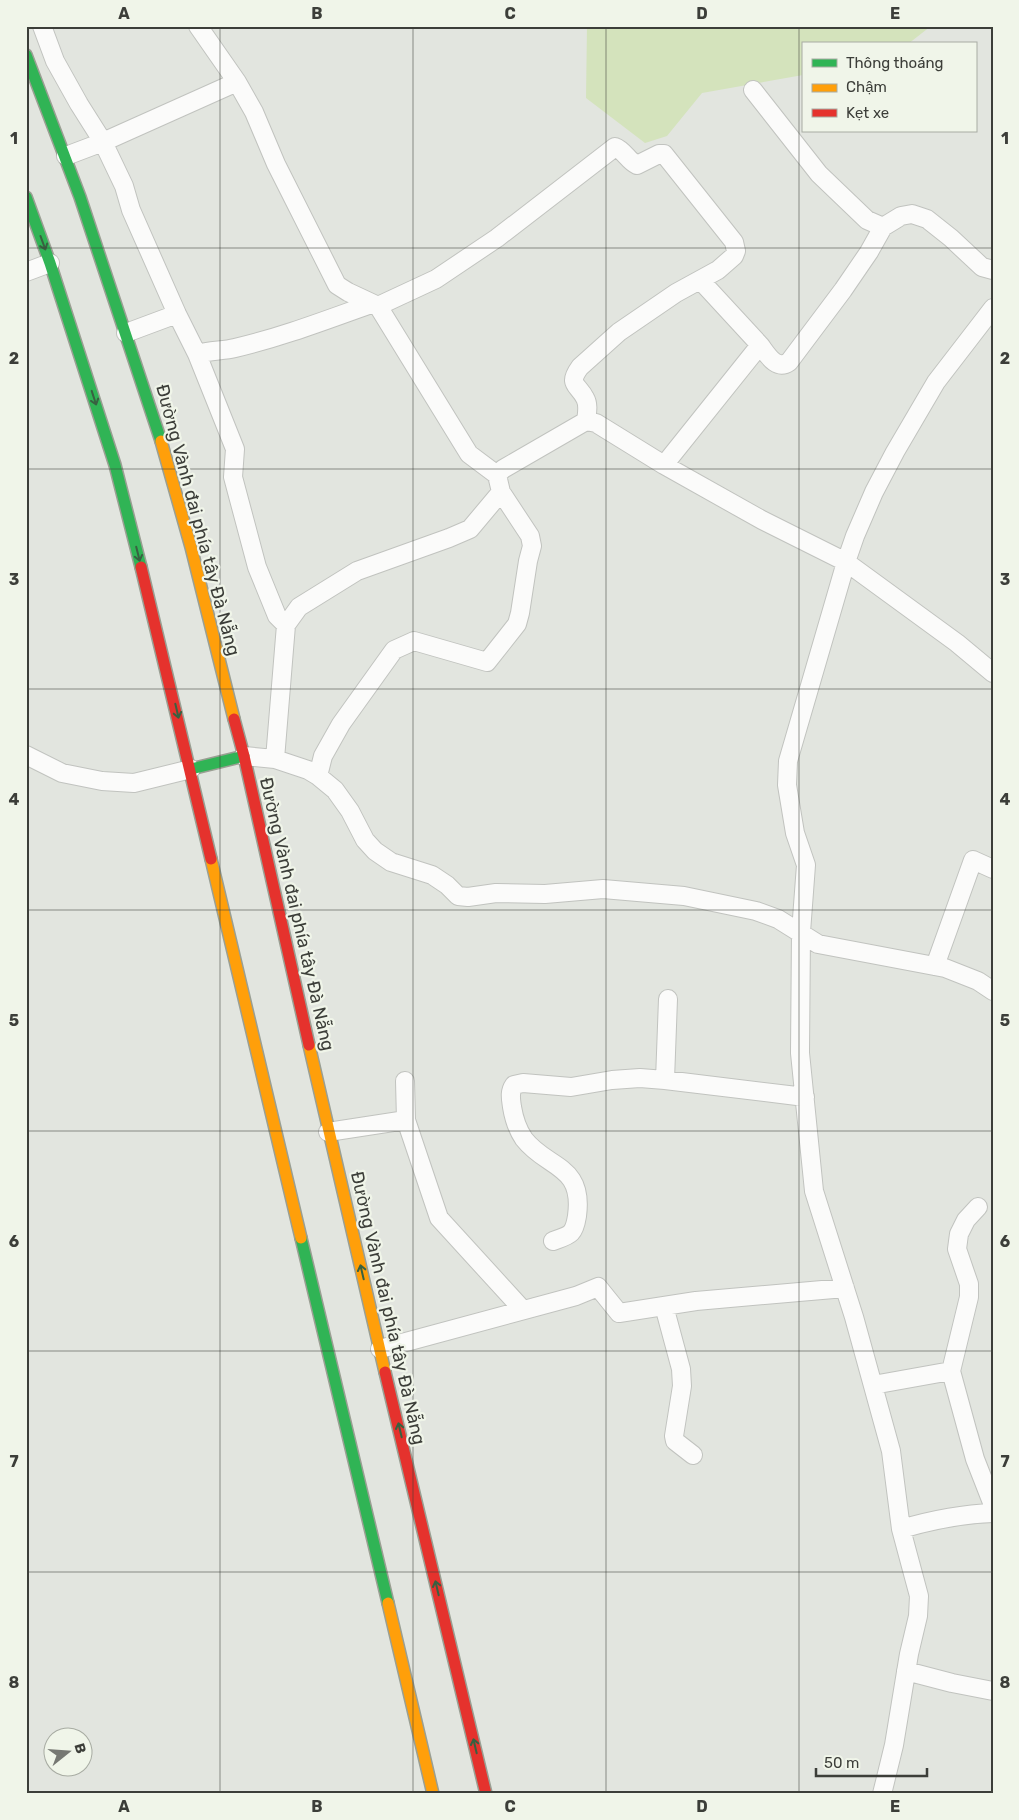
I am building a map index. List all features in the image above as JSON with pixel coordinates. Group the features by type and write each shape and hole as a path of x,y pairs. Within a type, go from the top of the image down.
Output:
{"main road":[{"name":"Đường Vành đai phía tây Đà Nẵng","path":"26,55 66,156 126,334 172,479 244,756 328,1132 486,1794"},
{"path":"26,197 50,263 116,465 191,769 433,1794"},
{"path":"191,769 244,756"}],"street":[{"path":"42,26 56,61 79,104 103,142 124,186 131,210 177,314 197,354 235,449 233,477 257,566 277,616 286,625"},
{"path":"198,26 238,82 254,112 276,164 337,285 374,305 469,454 497,475 501,492 530,536 532,546 517,624 488,662 414,641 394,650 341,724 323,756 318,776"},
{"path":"66,156 103,142 238,82"},
{"path":"753,90 819,174 867,220 883,227"},
{"path":"197,354 209,350 233,349 271,339 374,305 436,279 497,238 615,147 619,148 628,159 637,165 659,154 664,154 734,242 736,251 734,256 718,270 676,293 619,332 580,367 575,374 574,381 588,405 586,421"},
{"path":"700,281 760,345 774,363 781,365 789,362 843,290 869,252 883,227 901,216 920,215 951,238 982,267 993,270"},
{"path":"26,272 50,263"},
{"path":"882,1794 894,1745 906,1672 918,1616 918,1596 900,1529 890,1451 874,1385 814,1191 800,1053 801,932 806,865 795,833 787,786 788,761 846,562 874,492 936,382 993,308"},
{"path":"126,334 177,314"},
{"path":"664,466 760,345"},
{"path":"497,475 503,469 586,421 596,423 664,466 762,520 846,562 957,643 993,673"},
{"path":"275,759 286,625 300,608 356,571 449,538 470,528 501,492"},
{"path":"26,755 62,773 102,781 134,783 191,769"},
{"path":"244,756 275,759 308,770 318,776 335,790 350,811 365,840 375,851 391,862 432,875 448,885 458,896 468,897 496,893 545,894 603,889 684,896 756,911 778,919 818,944 945,968 978,981 993,991"},
{"path":"935,966 973,860 993,869"},
{"path":"665,1080 668,999"},
{"path":"554,1241 570,1235 575,1228 577,1196 570,1177 562,1168 533,1148 519,1130 514,1119 510,1095 514,1085 523,1083 571,1087 612,1080 640,1078 805,1097"},
{"path":"405,1081 406,1120 439,1218 523,1310"},
{"path":"328,1132 406,1120"},
{"path":"978,1207 966,1220 959,1234 957,1249 969,1284 969,1297 951,1370 975,1459 993,1505"},
{"path":"380,1349 576,1296 598,1287 619,1313 696,1301 845,1288"},
{"path":"664,1306 681,1369 682,1386 674,1436 676,1442 693,1455"},
{"path":"874,1385 951,1370"},
{"path":"900,1529 934,1519 967,1514 993,1513"},
{"path":"906,1672 952,1684 993,1691"}],"green space":[{"path":"587,26 931,26 911,42 802,42 802,75 702,93 667,136 645,143 586,98"}],"traffic: fast":[{"path":"26,55 80,197 161,441"},
{"path":"26,197 50,263 115,465 141,567"},
{"path":"191,769 244,756"},
{"path":"301,1238 388,1603"}],"traffic: slow":[{"path":"161,441 191,547 234,719"},
{"path":"211,859 301,1238"},
{"path":"309,1045 385,1372"},
{"path":"388,1603 433,1794"}],"traffic: jam":[{"path":"141,567 211,859"},
{"path":"234,719 309,1045"},
{"path":"385,1372 486,1794"}]}
